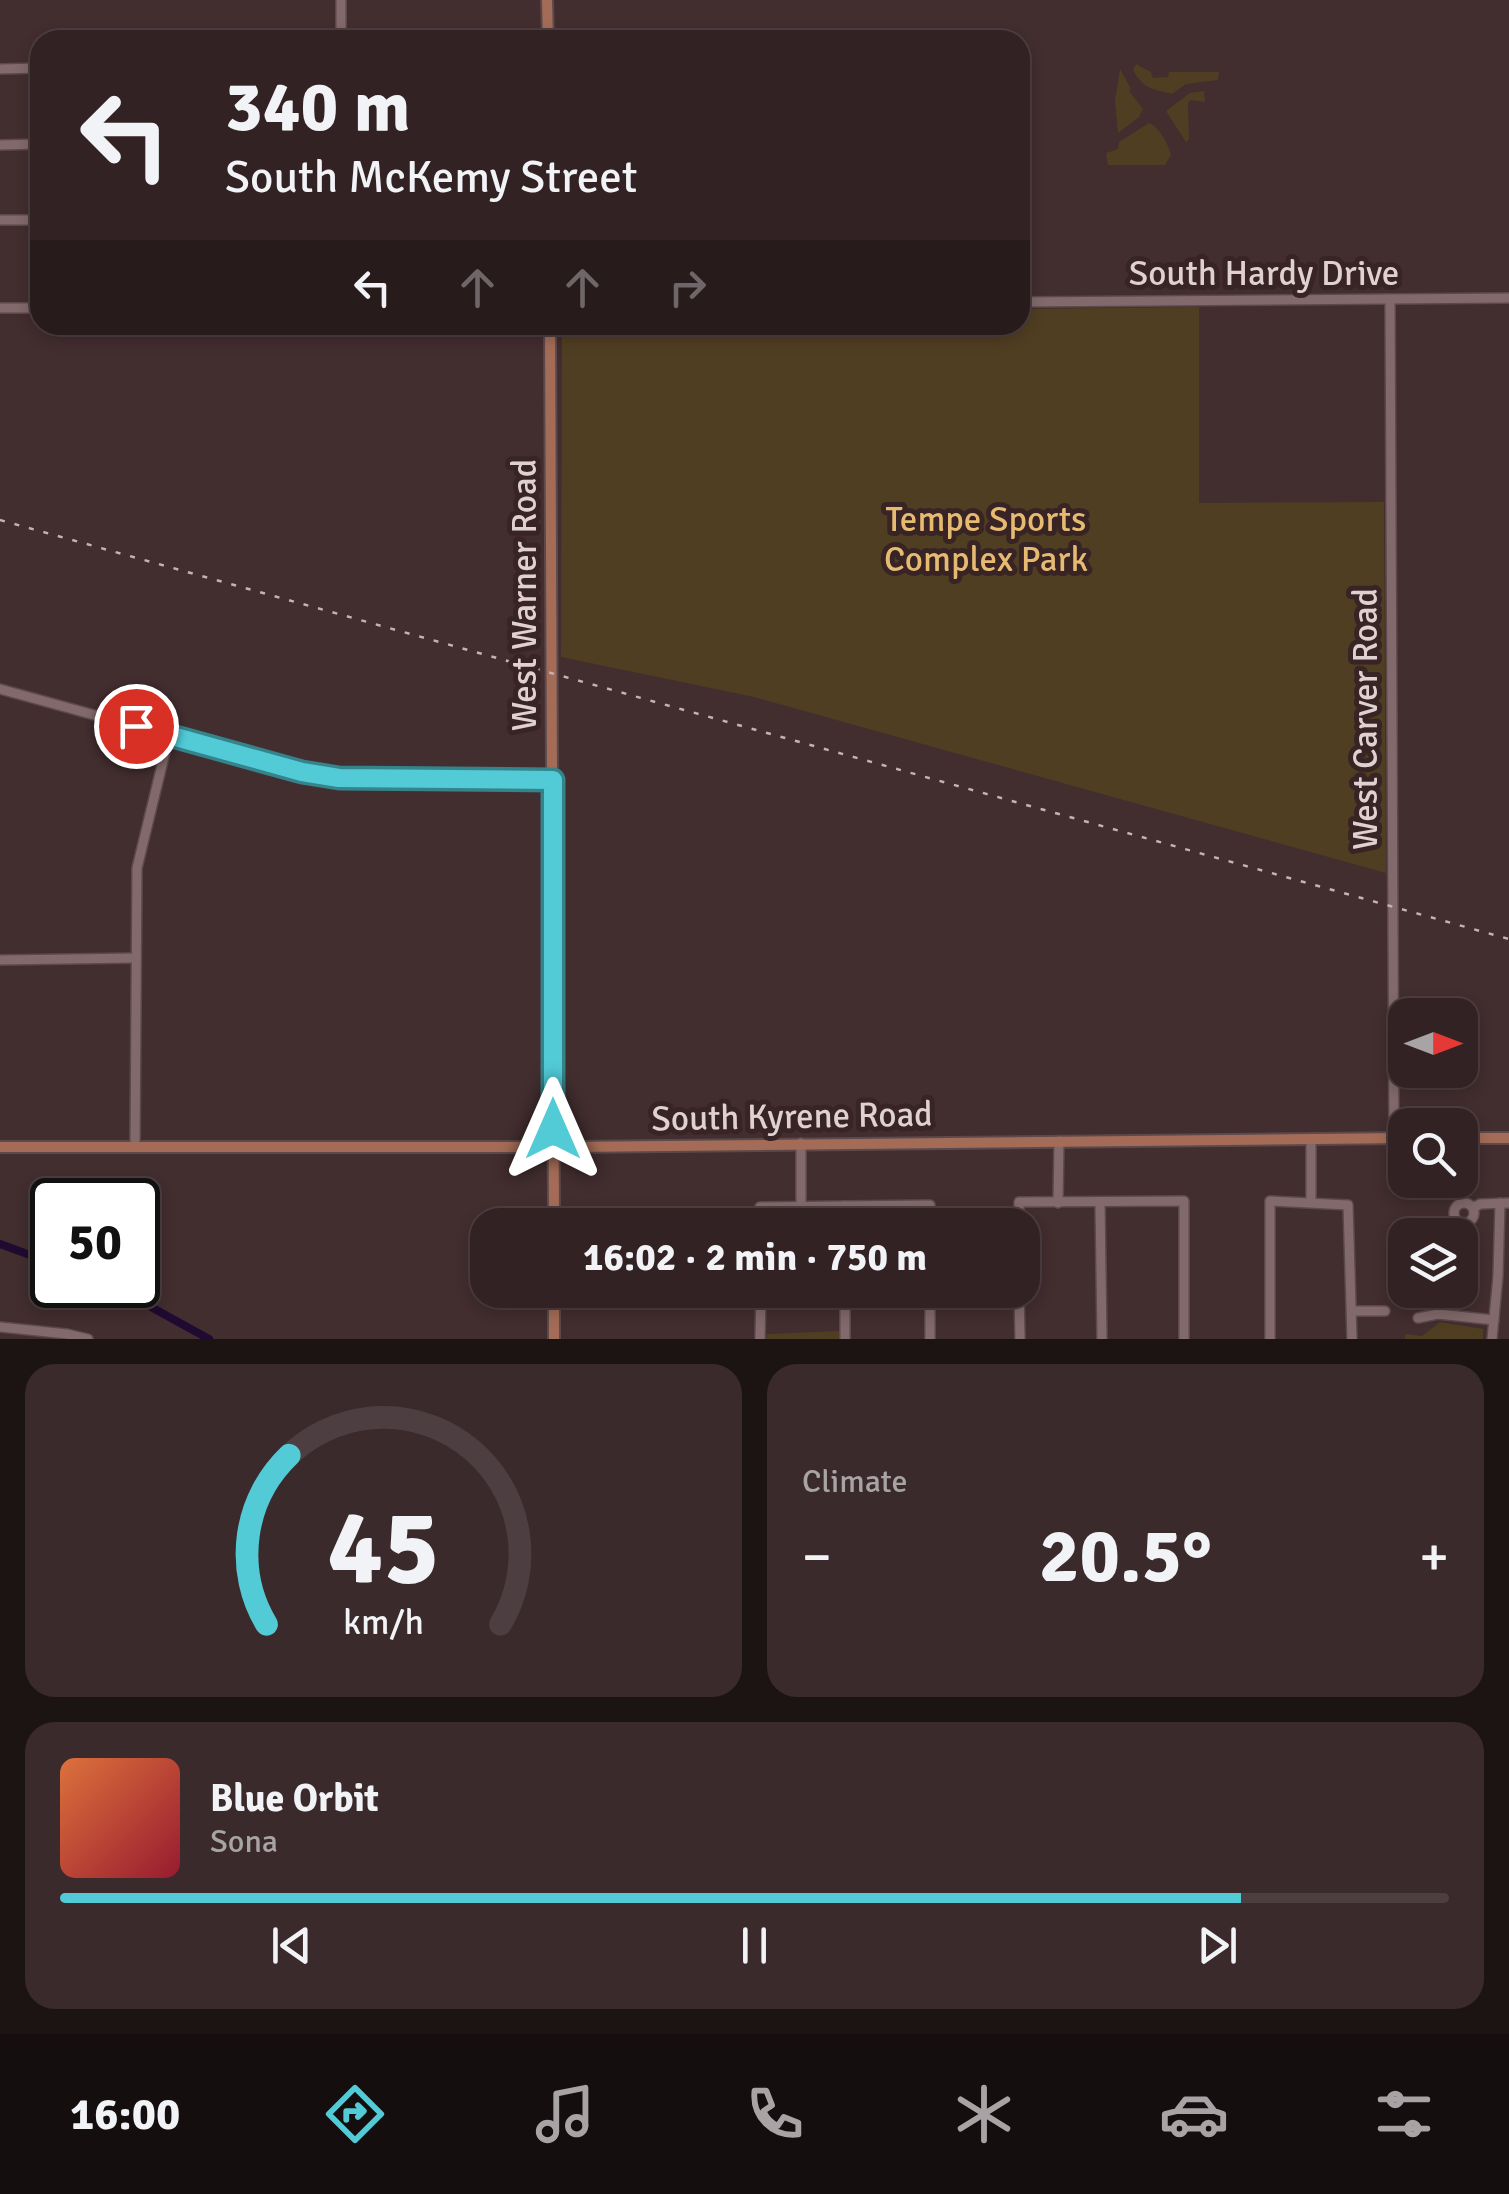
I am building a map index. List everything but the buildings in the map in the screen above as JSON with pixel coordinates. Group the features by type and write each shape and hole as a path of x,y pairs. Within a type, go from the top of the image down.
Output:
{"main road":[{"path":"547,0 548,30"},
{"name":"West Warner Road","path":"550,335 554,1208"},
{"name":"South Kyrene Road","path":"0,1147 1388,1138"},
{"path":"1478,1138 1509,1138"},
{"path":"554,1308 554,1339"}],"street":[{"path":"341,0 341,30"},
{"path":"0,69 30,68"},
{"path":"0,144 30,144"},
{"path":"0,220 30,220"},
{"name":"South Hardy Drive","path":"1030,302 1509,298"},
{"name":"West Carver Road","path":"1390,300 1400,1108"},
{"path":"0,308 30,308"},
{"path":"0,689 302,772 339,778 553,780"},
{"path":"135,1146 138,855 169,736"},
{"path":"0,960 136,958"},
{"path":"1311,1139 1311,1202"},
{"path":"1058,1140 1058,1203"},
{"path":"801,1143 801,1207"},
{"path":"1018,1208 1018,1202 1184,1201 1184,1339"},
{"path":"1270,1339 1270,1202 1348,1205 1352,1339"},
{"path":"1100,1203 1102,1339"},
{"path":"1473,1208 1505,1203 1492,1339"},
{"path":"760,1208 930,1208"},
{"path":"760,1339 761,1308"},
{"path":"845,1308 845,1339"},
{"path":"930,1308 930,1339"},
{"path":"1019,1308 1020,1339"},
{"path":"1352,1311 1385,1311"},
{"path":"1418,1318 1438,1314 1494,1320"},
{"path":"0,1327 24,1334 88,1339"}],"green space":[{"path":"1136,64 1151,72 1153,78 1168,77 1169,72 1219,72 1218,80 1186,84 1172,94 1145,85 1133,70"},
{"path":"1120,69 1129,91 1143,109 1139,117 1118,133 1115,101"},
{"path":"1204,91 1205,102 1188,103 1186,142 1166,111 1190,93"},
{"path":"1149,123 1160,132 1170,151 1165,165 1108,165 1106,153 1118,149 1119,142"},
{"name":"Tempe Sports Complex Park","path":"1199,307 1199,503 1384,502 1386,873 754,697 561,657 562,335 1030,335 1030,309"},
{"path":"1440,1322 1483,1329 1483,1339 1405,1339 1405,1334 1422,1336"},
{"path":"841,1331 840,1339 766,1339 767,1334"}],"waterway":[{"path":"0,1244 30,1255"},
{"path":"153,1308 209,1339"}],"railway":[{"path":"0,520 1509,939"}],"route":[{"path":"136,726 302,772 339,778 553,780 553,1129"}]}
